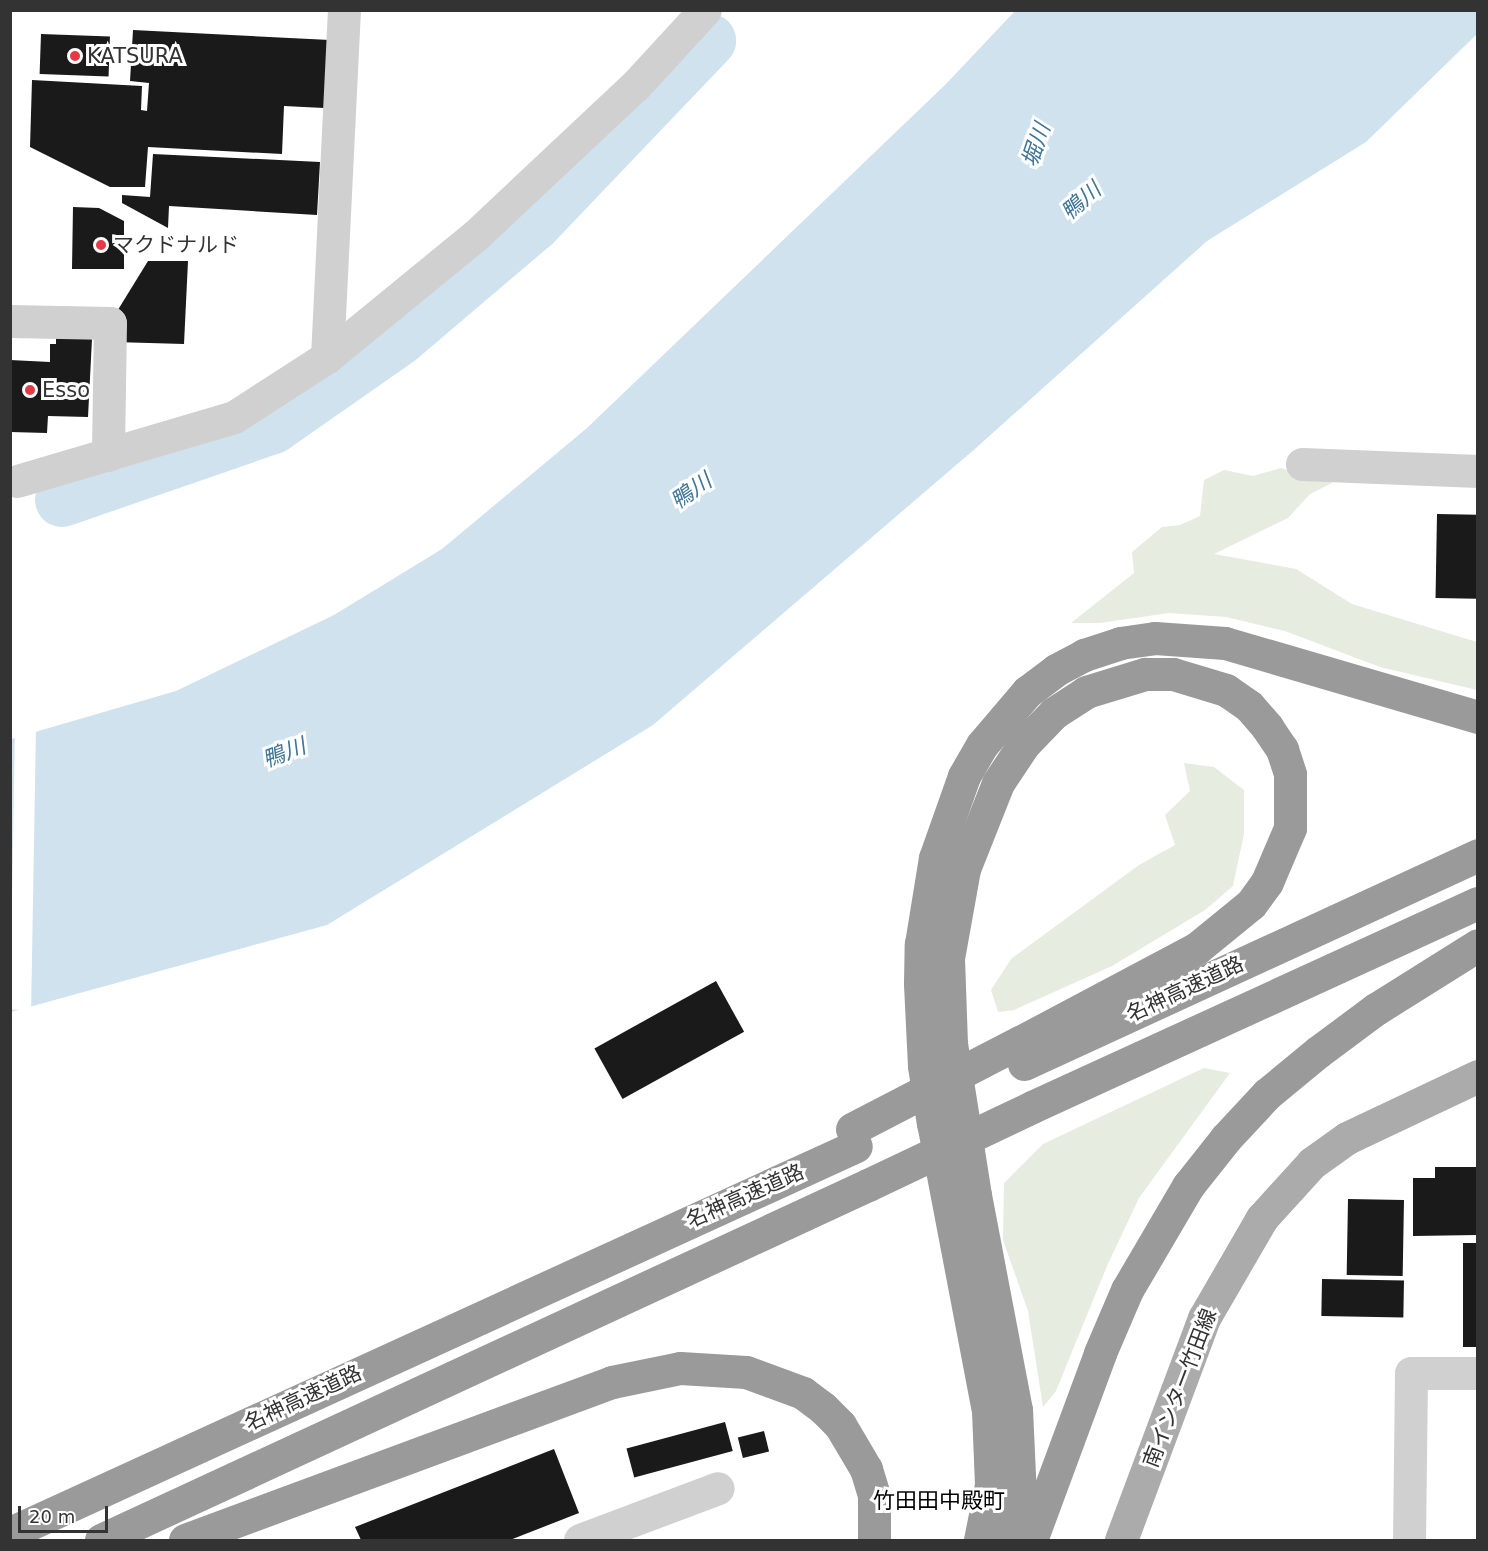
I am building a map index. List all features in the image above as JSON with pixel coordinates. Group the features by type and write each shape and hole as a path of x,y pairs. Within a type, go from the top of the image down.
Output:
{"highway":[{"path":"980,1540 991,1485 989,1421 933,1124 924,1066 920,983 921,944 935,858 964,776 982,745 1027,692 1056,670 1084,655 1120,643 1155,638 1225,643 1478,717"},
{"path":"1013,1540 1020,1497 1016,1410 975,1195 951,1044 948,958 964,869 998,783 1024,744 1054,713 1086,692 1145,674 1173,674 1226,690 1249,706 1267,727 1282,749 1290,774 1290,828 1267,882 1251,904 1197,948 1022,1053"},
{"name":"名神高速道路","path":"10,1533 584,1270 1022,1053 1478,855"},
{"name":"名神高速道路","path":"101,1540 1032,1107 1478,903"},
{"path":"1031,1540 1100,1353 1127,1290 1188,1186 1226,1138 1284,1080 1376,1009 1478,945"},
{"path":"185,1540 612,1382 681,1368 746,1372 795,1389 823,1408 840,1425 866,1469 874,1496 874,1540"}],"main road":[{"name":"南インター竹田線","path":"1121,1540 1204,1318 1262,1218 1312,1164 1347,1138 1478,1076"}],"street":[{"path":"327,357 344,10"},
{"path":"17,482 234,417 327,357 475,236 635,86 705,10"},
{"path":"10,321 110,322 108,455"},
{"path":"1302,464 1478,471"},
{"path":"1409,1540 1411,1373 1478,1373"},
{"path":"580,1540 718,1488"}],"shaded area":[{"path":"1281,468 1303,475 1326,475 1332,483 1310,494 1288,518 1214,554 1296,569 1352,604 1477,642 1477,690 1380,667 1285,631 1226,617 1169,613 1100,623 1071,623 1134,573 1132,552 1162,527 1180,525 1200,516 1204,480 1224,470 1253,476"},
{"path":"1184,763 1214,767 1244,790 1244,834 1233,886 1205,910 1112,966 1014,1010 998,1012 991,990 1011,959 1139,865 1175,845 1165,815 1190,791"},
{"path":"1204,1068 1230,1073 1139,1198 1107,1266 1056,1391 1043,1407 1028,1311 1003,1240 1004,1183 1043,1144"}],"water":[{"path":"1015,11 1477,11 1477,34 1366,142 1207,241 976,448 653,725 327,925 11,1012 11,739 176,691 334,615 442,549 587,428 946,84"}],"pier":[{"path":"15,728 36,728 31,1010 10,1010"}],"building":[{"path":"133,30 330,40 324,108 284,106 282,154 148,147 145,187 110,187 30,147 32,80 142,86 141,110 147,111 149,83 130,81"},
{"name":"KATSURA","path":"41,34 110,36 109,76 40,74"},
{"path":"153,154 320,162 317,215 169,206 168,228 122,203 122,195 150,197"},
{"path":"73,207 99,208 124,221 124,269 72,269"},
{"path":"148,261 188,261 184,344 114,342 116,313"},
{"path":"56,335 92,339 88,417 48,416 47,433 10,432 10,360 50,362 50,344 56,344"},
{"path":"1437,514 1478,515 1477,599 1436,598"},
{"path":"716,981 744,1032 623,1099 594,1048"},
{"path":"1435,1167 1478,1167 1478,1235 1413,1236 1413,1178 1435,1178"},
{"path":"1348,1199 1404,1200 1403,1276 1347,1275"},
{"path":"1463,1243 1478,1243 1478,1347 1463,1347"},
{"path":"1322,1279 1404,1280 1403,1317 1321,1316"},
{"path":"725,1422 733,1451 634,1477 626,1448"},
{"path":"764,1431 769,1451 743,1458 738,1438"},
{"path":"554,1449 579,1513 510,1540 361,1540 355,1527"}],"waterway":[{"path":"62,500 273,427 400,338 533,225 709,41"}],"place":[{"name":"KATSURA","path":"75,56"},
{"name":"マクドナルド","path":"101,245"},
{"name":"Esso","path":"30,390"}],"district":[{"name":"竹田田中殿町","path":"939,1501"}],"water label":[{"name":"堀川","path":"1036,145"},
{"name":"鴨川","path":"1081,201"},
{"name":"鴨川","path":"691,491"},
{"name":"鴨川","path":"284,753"}]}
